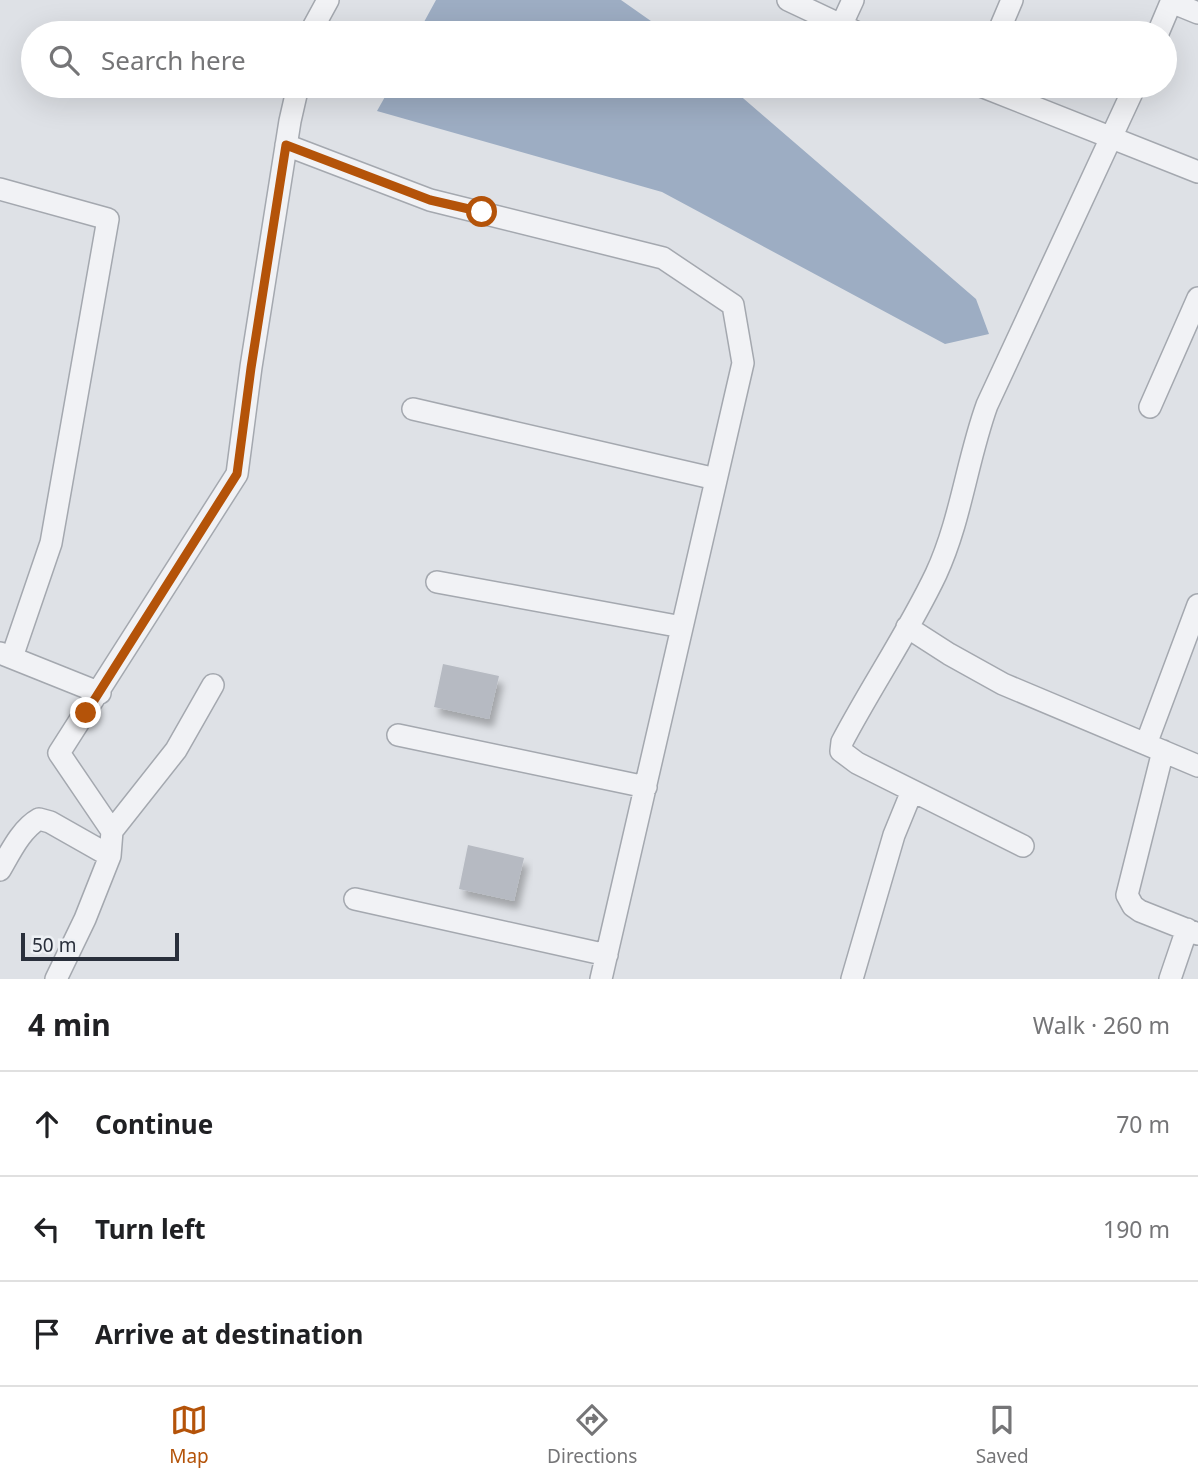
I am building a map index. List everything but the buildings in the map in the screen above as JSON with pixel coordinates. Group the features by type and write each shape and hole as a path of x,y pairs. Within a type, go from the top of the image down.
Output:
{"street":[{"path":"317,21 328,0"},
{"path":"788,0 831,21"},
{"path":"851,21 853,0"},
{"path":"1003,21 1012,0"},
{"path":"1163,21 1172,1 1198,13"},
{"path":"112,831 59,753 100,693 237,474 251,368 296,98"},
{"path":"1011,98 1198,172"},
{"path":"1023,846 857,763 841,751 842,742 936,573 952,528 975,439 987,405 1130,98"},
{"path":"286,145 430,200 663,257 733,305 743,363 601,979"},
{"path":"0,189 108,219 51,543 6,655 100,693"},
{"path":"1150,407 1198,298"},
{"path":"413,409 716,479"},
{"path":"437,582 682,627"},
{"path":"1170,979 1192,931 1140,911 1133,906 1127,895 1155,747 1198,605"},
{"path":"907,626 949,654 1003,684 1198,766"},
{"path":"56,979 85,919 110,856 112,831 176,750 213,685"},
{"path":"398,735 646,787"},
{"path":"852,979 894,835 912,791"},
{"path":"0,870 31,823 39,819 50,822 110,856"},
{"path":"355,899 607,955"}],"water":[{"path":"436,0 621,0 651,21 425,21"},
{"path":"384,98 743,98 976,299 989,334 945,344 662,192 377,111"}],"route":[{"path":"86,713 237,474 286,145 430,200 482,212"}]}
